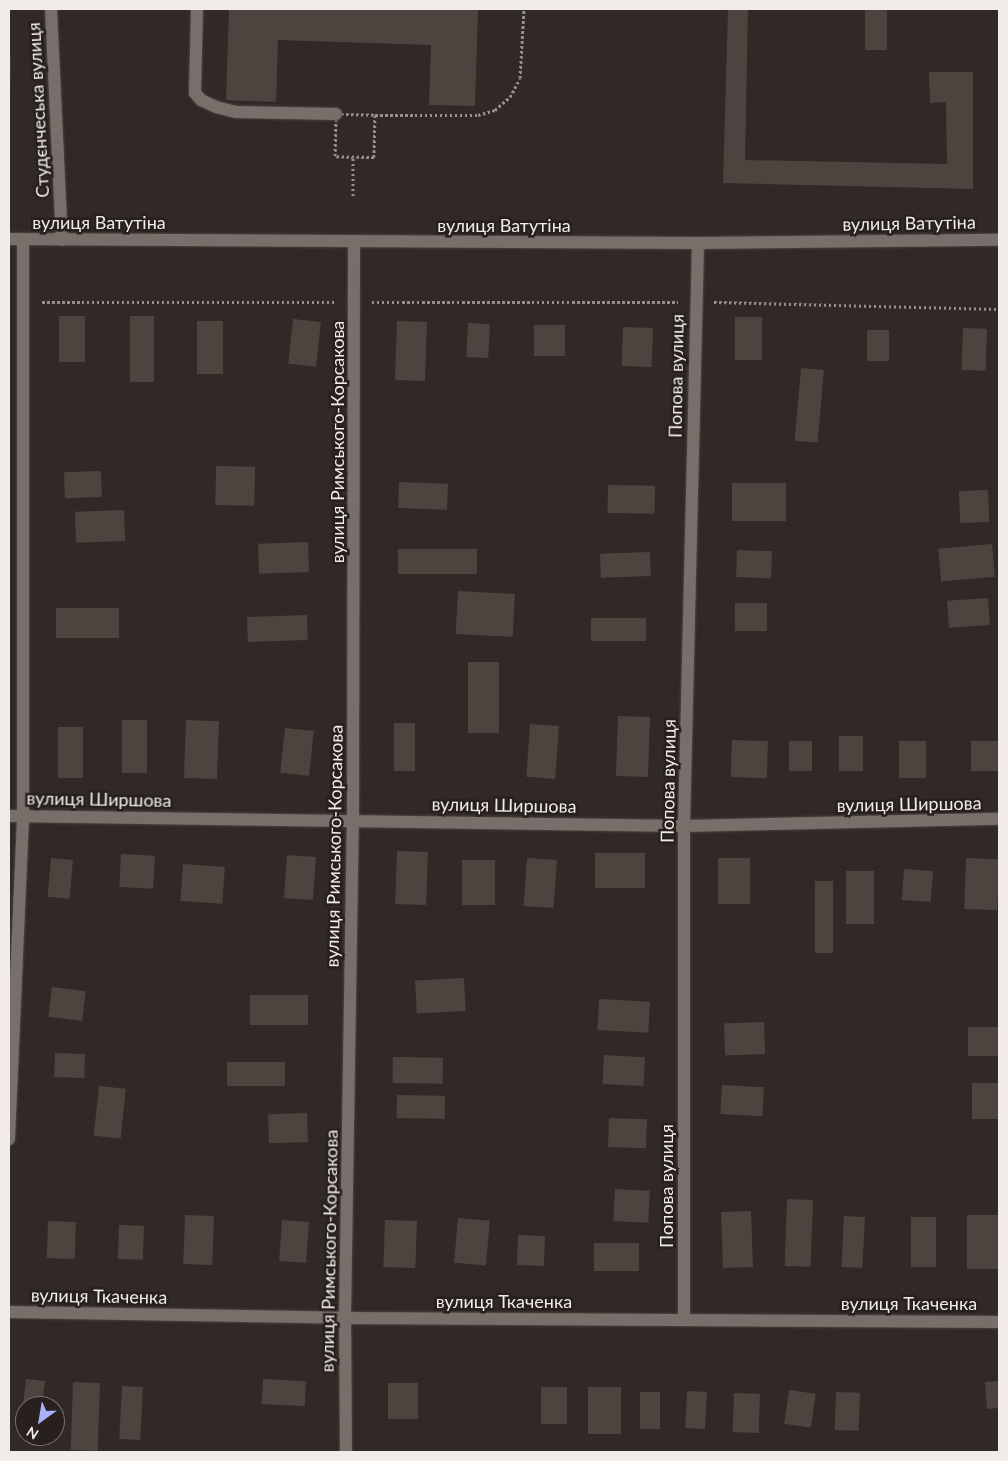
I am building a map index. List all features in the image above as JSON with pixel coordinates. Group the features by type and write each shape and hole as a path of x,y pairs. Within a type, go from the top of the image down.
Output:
{"street":[{"name":"Студєнчеська вулиця","path":"51,9 62,240"},
{"path":"197,9 195,92 201,100 216,108 236,112 336,114"},
{"name":"вулиця Ватутіна","path":"9,239 698,244 999,240"},
{"path":"9,1139 23,816 23,239"},
{"name":"вулиця Римського-Корсакова","path":"346,1452 345,1318 353,820 354,241"},
{"name":"Попова вулиця","path":"684,1319 684,826 695,302 698,244"},
{"name":"вулиця Ширшова","path":"9,816 684,826 999,820"},
{"name":"вулиця Ткаченка","path":"9,1312 345,1318 999,1322"}],"path":[{"path":"374,115 374,156 335,156 336,114 478,115 495,110 510,97 520,78 524,9"},
{"path":"353,156 353,196"},
{"path":"23,302 695,302 999,309"}],"building":[{"path":"229,9 478,9 475,106 429,105 431,45 278,40 276,102 226,100"},
{"path":"728,9 748,9 745,160 947,164 946,102 930,103 929,72 973,72 973,189 723,183"},
{"path":"865,9 887,9 887,50 865,50"},
{"path":"9,58 11,58 10,92 9,92"},
{"path":"59,316 85,316 85,362 59,362"},
{"path":"130,316 154,316 154,382 130,382"},
{"path":"735,317 762,317 762,360 735,360"},
{"path":"293,319 321,322 316,367 288,364"},
{"path":"197,321 223,321 223,374 197,374"},
{"path":"397,321 427,322 425,381 395,380"},
{"path":"468,323 490,324 488,358 466,357"},
{"path":"534,325 565,325 565,356 534,356"},
{"path":"623,327 653,328 652,367 622,366"},
{"path":"963,328 987,329 986,371 962,370"},
{"path":"867,330 889,330 889,361 867,361"},
{"path":"801,368 824,370 818,443 795,441"},
{"path":"216,466 255,467 254,506 215,505"},
{"path":"101,471 102,497 65,498 64,472"},
{"path":"399,482 448,484 447,510 398,508"},
{"path":"732,483 786,483 786,521 732,521"},
{"path":"608,485 655,486 655,514 608,513"},
{"path":"988,490 989,522 960,523 959,491"},
{"path":"124,510 125,541 76,543 75,512"},
{"path":"308,542 309,572 259,574 258,544"},
{"path":"992,544 995,577 941,582 938,549"},
{"path":"398,549 477,549 477,574 398,574"},
{"path":"737,550 772,551 771,578 736,577"},
{"path":"650,552 651,576 601,578 600,554"},
{"path":"458,591 515,594 513,637 456,634"},
{"path":"988,598 990,625 949,628 947,601"},
{"path":"735,603 767,603 767,631 735,631"},
{"path":"56,608 119,608 119,638 56,638"},
{"path":"307,615 308,640 248,642 247,617"},
{"path":"591,618 646,618 646,641 591,641"},
{"path":"468,662 499,662 499,733 468,733"},
{"path":"618,716 650,717 648,777 616,776"},
{"path":"122,720 147,720 147,773 122,773"},
{"path":"186,720 219,721 217,779 184,778"},
{"path":"394,723 415,723 415,771 394,771"},
{"path":"530,724 559,726 555,779 526,777"},
{"path":"58,727 83,727 83,778 58,778"},
{"path":"285,728 314,731 309,776 280,773"},
{"path":"839,736 863,736 863,771 839,771"},
{"path":"732,740 768,741 767,778 731,777"},
{"path":"789,741 812,741 812,771 789,771"},
{"path":"899,741 926,741 926,778 899,778"},
{"path":"971,741 999,741 999,771 971,771"},
{"path":"397,851 428,852 426,905 395,904"},
{"path":"595,853 645,853 645,888 595,888"},
{"path":"121,854 155,856 153,889 119,887"},
{"path":"287,855 316,857 313,900 284,898"},
{"path":"51,858 73,860 70,899 48,897"},
{"path":"527,858 557,860 554,908 524,906"},
{"path":"718,858 750,858 750,904 718,904"},
{"path":"966,858 999,859 997,910 964,909"},
{"path":"462,860 495,860 495,905 462,905"},
{"path":"183,864 225,867 222,904 180,901"},
{"path":"904,869 933,871 931,902 902,900"},
{"path":"846,871 874,871 874,924 846,924"},
{"path":"815,881 833,881 833,953 815,953"},
{"path":"464,978 466,1011 417,1014 415,981"},
{"path":"52,987 86,991 82,1021 48,1017"},
{"path":"250,995 308,995 308,1025 250,1025"},
{"path":"599,999 650,1002 648,1033 597,1030"},
{"path":"764,1022 765,1054 725,1055 724,1023"},
{"path":"968,1027 999,1027 999,1056 968,1056"},
{"path":"55,1053 85,1054 84,1078 54,1077"},
{"path":"604,1055 645,1057 643,1086 602,1084"},
{"path":"393,1057 443,1058 443,1084 393,1083"},
{"path":"227,1062 285,1062 285,1086 227,1086"},
{"path":"972,1083 999,1083 999,1119 972,1119"},
{"path":"722,1085 764,1087 762,1116 720,1114"},
{"path":"99,1086 126,1089 121,1139 94,1136"},
{"path":"397,1095 445,1096 445,1119 397,1118"},
{"path":"307,1113 308,1142 269,1143 268,1114"},
{"path":"609,1118 647,1119 646,1148 608,1147"},
{"path":"615,1189 650,1191 648,1223 613,1221"},
{"path":"787,1199 813,1200 811,1267 785,1266"},
{"path":"751,1211 753,1267 723,1268 721,1212"},
{"path":"185,1215 214,1216 212,1265 183,1264"},
{"path":"967,1215 999,1215 999,1269 967,1269"},
{"path":"844,1216 865,1217 862,1268 841,1267"},
{"path":"911,1217 936,1217 936,1267 911,1267"},
{"path":"458,1218 490,1221 486,1266 454,1263"},
{"path":"282,1220 309,1222 306,1263 279,1261"},
{"path":"385,1220 417,1221 415,1268 383,1267"},
{"path":"48,1221 76,1222 75,1259 47,1258"},
{"path":"119,1225 144,1226 143,1260 118,1259"},
{"path":"518,1235 545,1236 544,1266 517,1265"},
{"path":"594,1243 639,1243 639,1271 594,1271"},
{"path":"26,1379 45,1381 43,1396 24,1396"},
{"path":"263,1379 306,1381 305,1406 262,1404"},
{"path":"999,1381 999,1408 987,1409 985,1382"},
{"path":"73,1382 100,1383 98,1451 71,1450"},
{"path":"388,1383 418,1383 418,1419 388,1419"},
{"path":"122,1386 143,1387 140,1440 119,1439"},
{"path":"541,1387 567,1387 567,1424 541,1424"},
{"path":"588,1387 621,1387 621,1434 588,1434"},
{"path":"789,1390 816,1394 811,1427 784,1424"},
{"path":"687,1391 707,1392 705,1429 685,1428"},
{"path":"640,1392 660,1392 660,1429 640,1429"},
{"path":"836,1392 860,1393 859,1431 835,1430"},
{"path":"734,1393 760,1394 759,1433 733,1432"}]}
